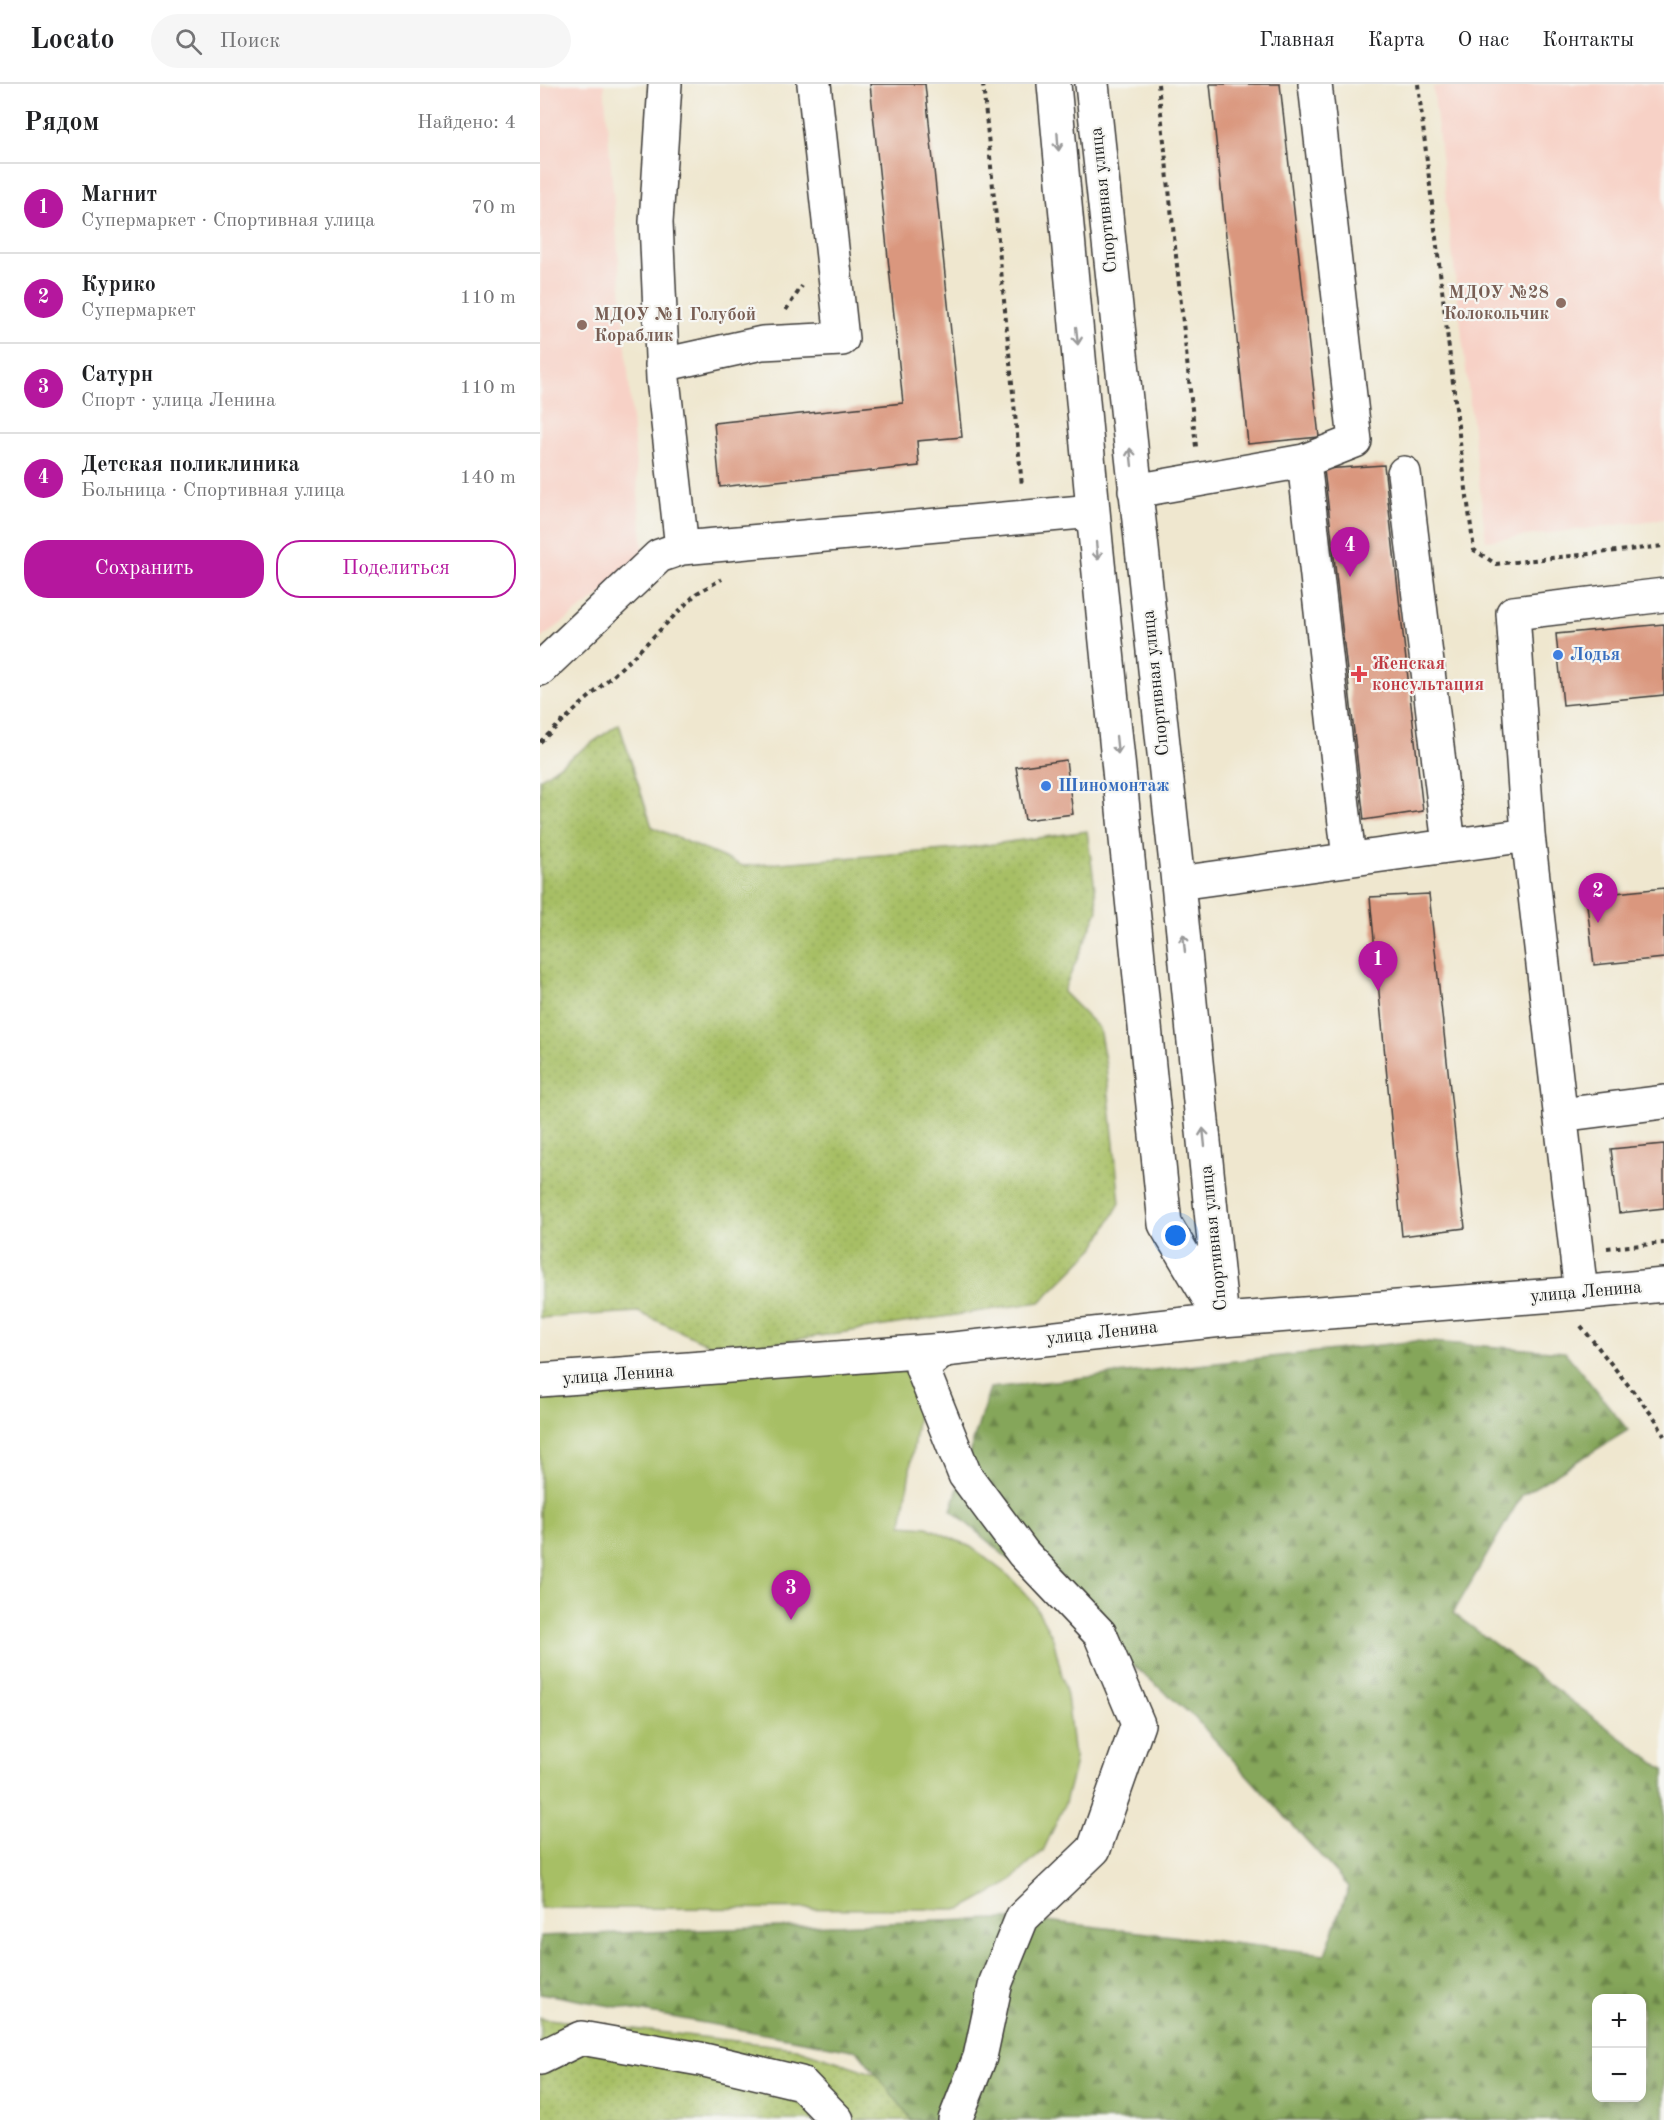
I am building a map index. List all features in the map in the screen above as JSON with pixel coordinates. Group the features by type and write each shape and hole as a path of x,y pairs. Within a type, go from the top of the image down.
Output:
{"street":[{"path":"665,84 656,222 662,365 682,548"},
{"path":"662,365 762,343 842,339 814,84"},
{"name":"Спортивная улица","path":"1054,84 1093,511 1165,1224 1222,1320"},
{"name":"Спортивная улица","path":"1092,84 1178,883 1222,1320"},
{"path":"1135,491 1304,461 1355,441 1315,84"},
{"path":"1304,461 1349,859"},
{"path":"1404,473 1449,845"},
{"path":"540,669 659,556 682,548 1093,511"},
{"path":"1568,1294 1576,1251 1528,835 1513,613 1664,595"},
{"path":"1178,883 1528,835"},
{"path":"1560,1115 1664,1102"},
{"name":"улица Ленина","path":"540,1380 944,1350 1222,1320 1664,1285"},
{"path":"944,1350 922,1368 965,1475 1023,1553 1100,1634 1138,1724 1094,1849 1022,1918 996,1982 980,2056 956,2120"},
{"path":"540,2058 581,2038 700,2059 801,2083 837,2120"}],"path":[{"path":"983,84 1025,517"},
{"path":"1158,84 1199,479"},
{"path":"1418,84 1474,550 1496,564 1664,546"},
{"path":"762,343 832,244"},
{"path":"540,742 633,657 697,593 720,579 732,578"},
{"path":"1576,1251 1664,1243"},
{"path":"1568,1294 1656,1420 1664,1436"}],"shaded area":[{"name":"МДОУ №1 Голубой Кораблик","path":"560,84 604,84 644,563 540,639 540,87"},
{"name":"МДОУ №28 Колокольчик","path":"1459,84 1664,84 1664,519 1486,541 1433,87"}],"green space":[{"path":"619,724 652,827 743,866 958,849 1087,831 1098,910 1063,992 1099,1028 1106,1066 1120,1203 1095,1247 1040,1302 723,1351 638,1312 540,1318 540,779"},
{"path":"1416,1341 1565,1352 1628,1430 1522,1495 1453,1613 1664,1770 1664,2120 912,2120 858,2051 540,1993 540,1936 1022,1918 1325,1954 1349,1887 1195,1718 951,1510 990,1388"},
{"path":"926,1360 902,1525 927,1527 971,1547 1009,1576 1033,1602 1053,1638 1067,1696 1075,1766 1064,1806 1043,1851 1006,1885 962,1909 540,1908 540,1385"},
{"path":"540,2018 796,2048 1016,2120 540,2120"}],"building":[{"path":"870,84 925,84 962,437 917,441 919,466 720,487 714,423 903,403"},
{"path":"1210,84 1280,84 1319,437 1248,444"},
{"path":"1384,465 1423,811 1364,820 1324,469"},
{"path":"1664,624 1664,695 1563,705 1556,634"},
{"path":"1066,760 1073,814 1025,820 1016,767"},
{"path":"1664,888 1664,958 1594,965 1586,896"},
{"path":"1429,894 1465,1228 1402,1236 1370,897"},
{"path":"1664,1144 1664,1208 1619,1213 1611,1149"}],"place":[{"name":"МДОУ №28 Колокольчик","path":"1561,303"},
{"name":"МДОУ №1 Голубой Кораблик","path":"582,325"},
{"name":"Детская поликлиника","path":"1350,577"},
{"name":"Лодья","path":"1558,655"},
{"name":"Женская консультация","path":"1359,674"},
{"name":"Шиномонтаж","path":"1046,786"},
{"name":"Курико","path":"1598,923"},
{"name":"Магнит","path":"1378,991"},
{"name":"Сатурн","path":"791,1620"}]}
